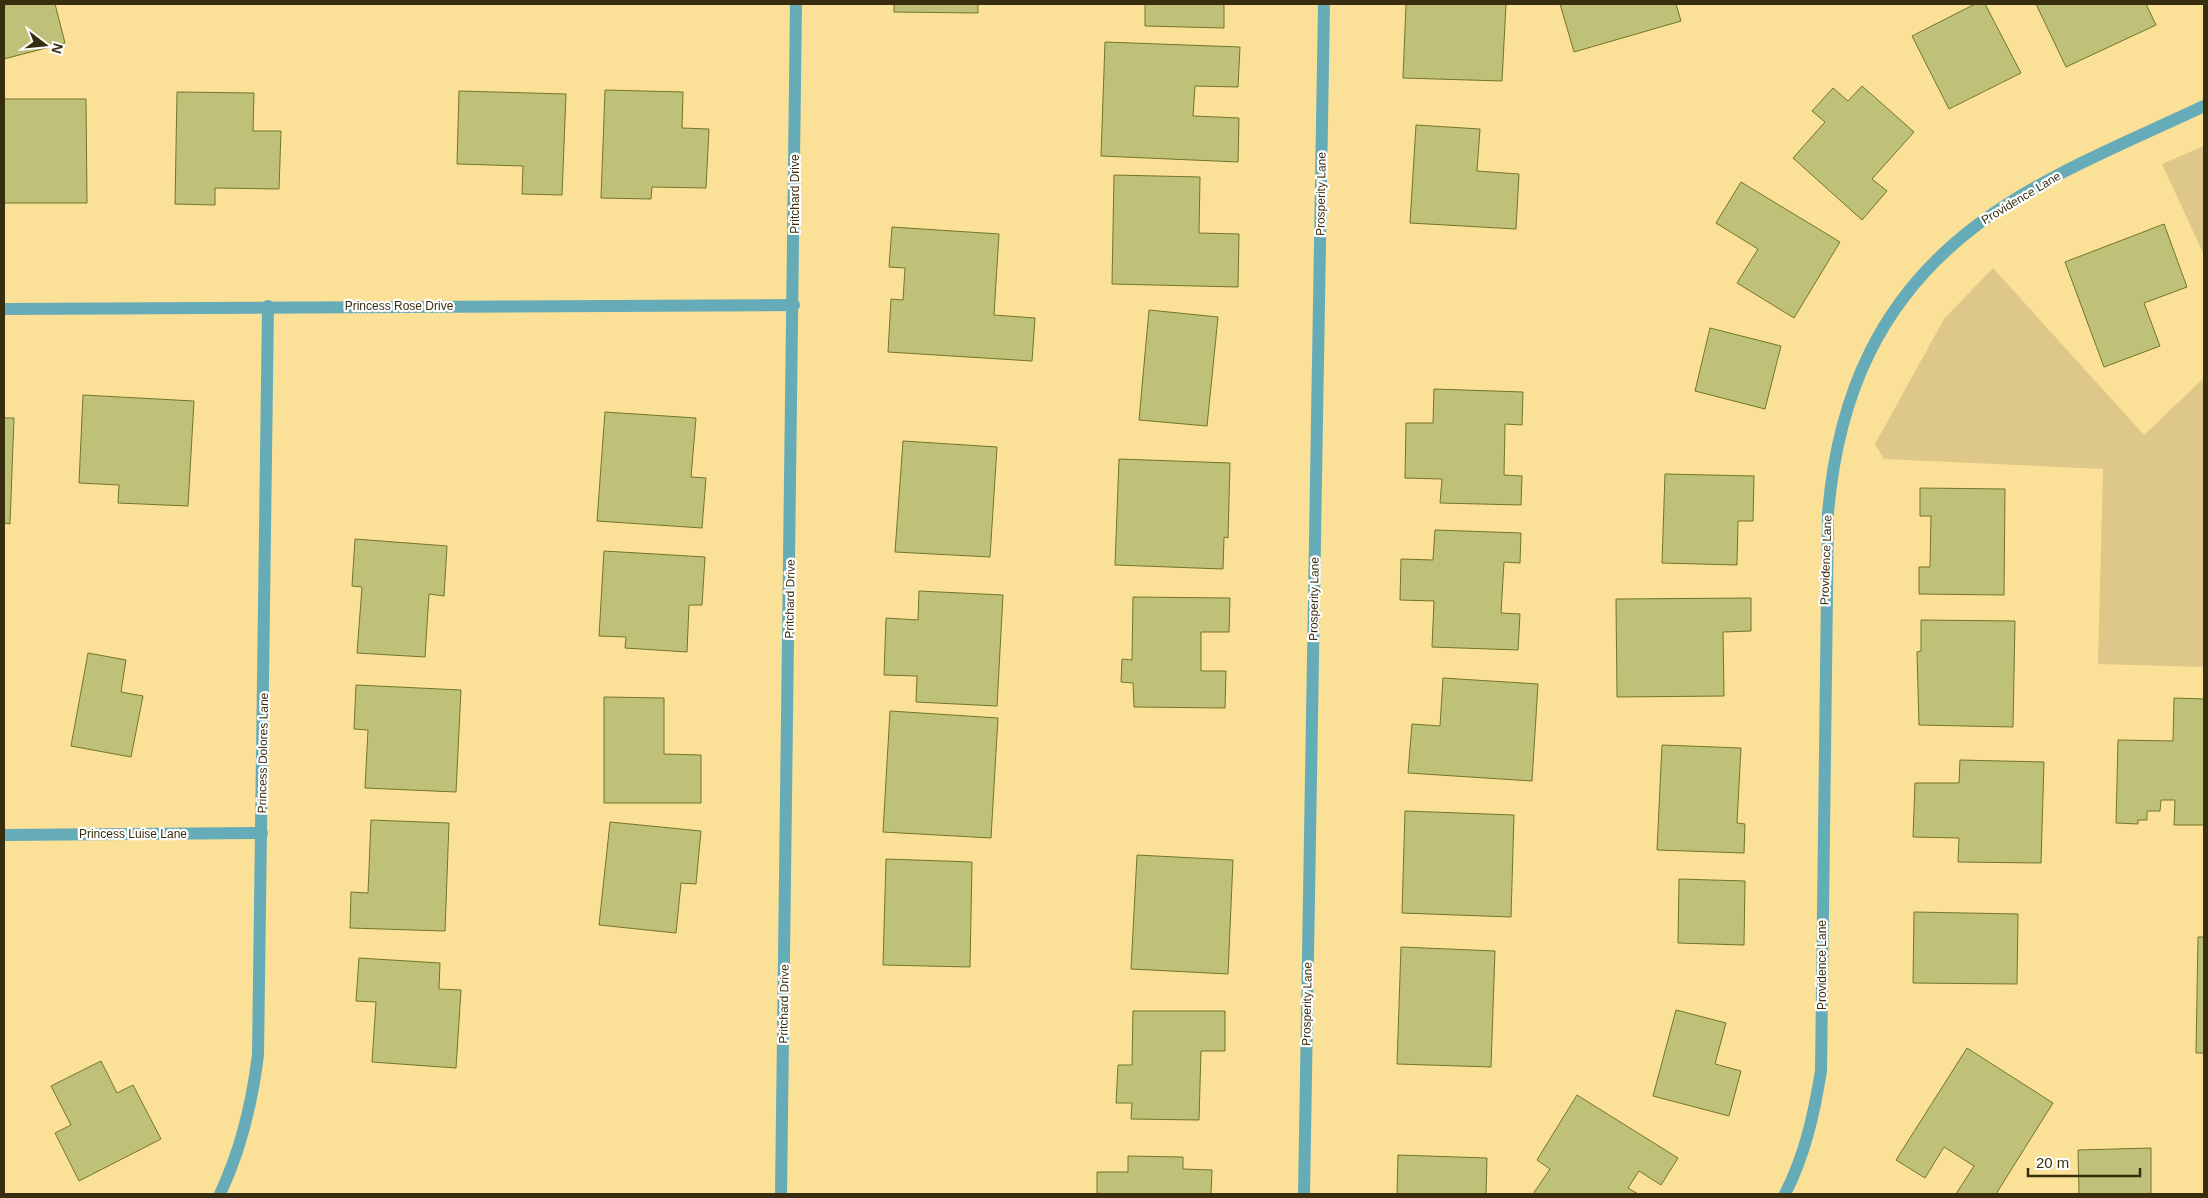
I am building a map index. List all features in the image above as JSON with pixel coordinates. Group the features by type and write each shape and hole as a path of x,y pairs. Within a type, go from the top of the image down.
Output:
{"street":[{"name":"Pritchard Drive","path":"781,1194 794,305 796,4"},
{"name":"Prosperity Lane","path":"1304,1194 1324,4"},
{"name":"Providence Lane","path":"1785,1194 1806,1144 1815,1110 1821,1071 1828,513 1831,474 1838,434 1851,394 1870,351 1895,308 1918,278 1970,231 2006,206 2053,178 2204,106"},
{"name":"Princess Rose Drive","path":"4,309 268,306 794,305"},
{"name":"Princess Dolores Lane","path":"220,1194 244,1131 254,1092 258,1055 268,306"},
{"name":"Princess Luise Lane","path":"4,835 262,833"}],"shaded area":[{"path":"2204,146 2204,255 2162,164"},
{"path":"1993,268 2144,435 2204,378 2204,667 2098,664 2103,469 1884,459 1875,444 1944,319"}],"building":[{"path":"4,4 55,4 65,43 4,59"},
{"path":"894,4 978,4 978,13 894,12"},
{"path":"1145,4 1224,4 1224,28 1145,26"},
{"path":"1406,4 1506,4 1502,81 1403,78"},
{"path":"1560,4 1676,4 1681,21 1574,52"},
{"path":"1975,4 1985,4 2021,73 1949,109 1912,36"},
{"path":"2036,4 2146,4 2156,25 2066,67"},
{"path":"1105,42 1240,47 1238,87 1195,86 1193,116 1239,118 1238,162 1101,156"},
{"path":"1862,86 1914,132 1872,179 1887,191 1862,220 1793,158 1825,122 1812,111 1833,88 1848,101"},
{"path":"605,90 683,92 682,128 709,129 706,188 652,187 651,199 601,198"},
{"path":"459,91 566,94 562,195 522,194 523,166 457,164"},
{"path":"177,92 254,93 253,131 281,131 279,189 215,188 215,205 175,204"},
{"path":"4,99 86,99 87,203 4,203"},
{"path":"1416,125 1480,129 1477,171 1519,174 1516,229 1410,223"},
{"path":"1114,175 1200,177 1199,233 1239,234 1238,287 1112,284"},
{"path":"1741,182 1840,242 1794,318 1737,283 1758,249 1716,223"},
{"path":"2164,224 2187,287 2144,303 2160,346 2104,367 2065,262"},
{"path":"892,227 999,234 994,315 1035,318 1032,361 888,352 891,299 903,300 905,268 889,267"},
{"path":"1149,310 1218,317 1207,426 1139,420"},
{"path":"1710,328 1781,346 1765,409 1695,391"},
{"path":"1434,389 1523,392 1522,425 1505,424 1504,475 1522,476 1521,505 1440,503 1442,479 1405,478 1406,423 1433,423"},
{"path":"83,395 194,401 188,506 118,503 119,485 79,483"},
{"path":"605,412 696,418 691,477 706,478 702,528 597,521"},
{"path":"4,418 14,418 10,524 4,523"},
{"path":"903,441 997,447 990,557 895,552"},
{"path":"1119,459 1230,463 1228,538 1224,537 1223,569 1115,565"},
{"path":"1665,474 1754,476 1753,521 1738,521 1737,565 1662,563"},
{"path":"1920,488 2005,489 2004,595 1919,594 1919,567 1930,567 1931,516 1920,516"},
{"path":"1435,530 1521,533 1520,563 1504,562 1501,613 1520,614 1518,650 1432,647 1434,601 1400,600 1401,559 1433,560"},
{"path":"355,539 447,546 444,596 429,594 425,657 357,653 362,587 352,586"},
{"path":"604,551 705,557 702,605 689,605 687,652 625,648 626,637 599,636"},
{"path":"919,591 1003,595 997,706 916,702 917,676 884,675 886,618 918,620"},
{"path":"1133,597 1230,598 1229,632 1201,632 1201,671 1226,671 1225,708 1134,707 1133,683 1121,682 1122,659 1132,660"},
{"path":"1751,598 1751,631 1723,632 1724,696 1617,697 1616,599"},
{"path":"1921,620 2015,621 2013,727 1919,725 1917,652 1921,651"},
{"path":"88,653 126,660 121,692 143,696 131,757 71,746"},
{"path":"1443,678 1538,684 1532,781 1408,773 1412,724 1440,726"},
{"path":"356,685 461,690 456,792 365,788 368,730 354,729"},
{"path":"604,697 664,698 664,754 701,755 701,803 604,803"},
{"path":"2174,698 2204,699 2204,825 2174,825 2175,800 2161,800 2160,811 2147,811 2147,820 2138,820 2138,824 2116,823 2118,740 2173,741"},
{"path":"890,711 998,718 991,838 883,832"},
{"path":"1662,745 1741,748 1737,823 1745,824 1744,853 1657,850"},
{"path":"1960,760 2044,762 2041,863 1958,862 1959,838 1913,837 1915,783 1959,783"},
{"path":"1405,811 1514,815 1511,917 1402,913"},
{"path":"371,820 449,823 445,931 350,928 351,892 368,893"},
{"path":"610,822 701,831 696,884 681,883 676,933 599,925"},
{"path":"1137,855 1233,860 1228,974 1131,969"},
{"path":"886,859 972,862 970,967 883,965"},
{"path":"1679,879 1745,881 1744,945 1678,943"},
{"path":"1914,912 2018,914 2017,984 1913,983"},
{"path":"2198,937 2204,937 2204,1053 2196,1053"},
{"path":"1401,947 1495,951 1491,1067 1397,1064"},
{"path":"359,958 440,963 439,989 461,990 456,1068 372,1062 376,1002 356,1001"},
{"path":"1676,1010 1726,1023 1715,1064 1741,1071 1729,1116 1653,1096"},
{"path":"1133,1011 1225,1011 1225,1051 1201,1051 1199,1120 1131,1119 1132,1103 1116,1103 1118,1065 1132,1065"},
{"path":"1967,1048 2053,1103 1996,1194 1956,1194 1974,1166 1944,1147 1925,1178 1896,1160"},
{"path":"101,1061 117,1093 133,1085 161,1139 79,1181 55,1133 71,1125 51,1086"},
{"path":"1577,1095 1678,1158 1661,1185 1639,1171 1628,1188 1638,1194 1533,1194 1550,1169 1537,1160"},
{"path":"2151,1148 2151,1194 2079,1194 2078,1150"},
{"path":"1398,1155 1487,1158 1486,1194 1397,1194"},
{"path":"1128,1156 1183,1157 1183,1169 1212,1170 1211,1194 1097,1194 1097,1172 1128,1172"}]}
